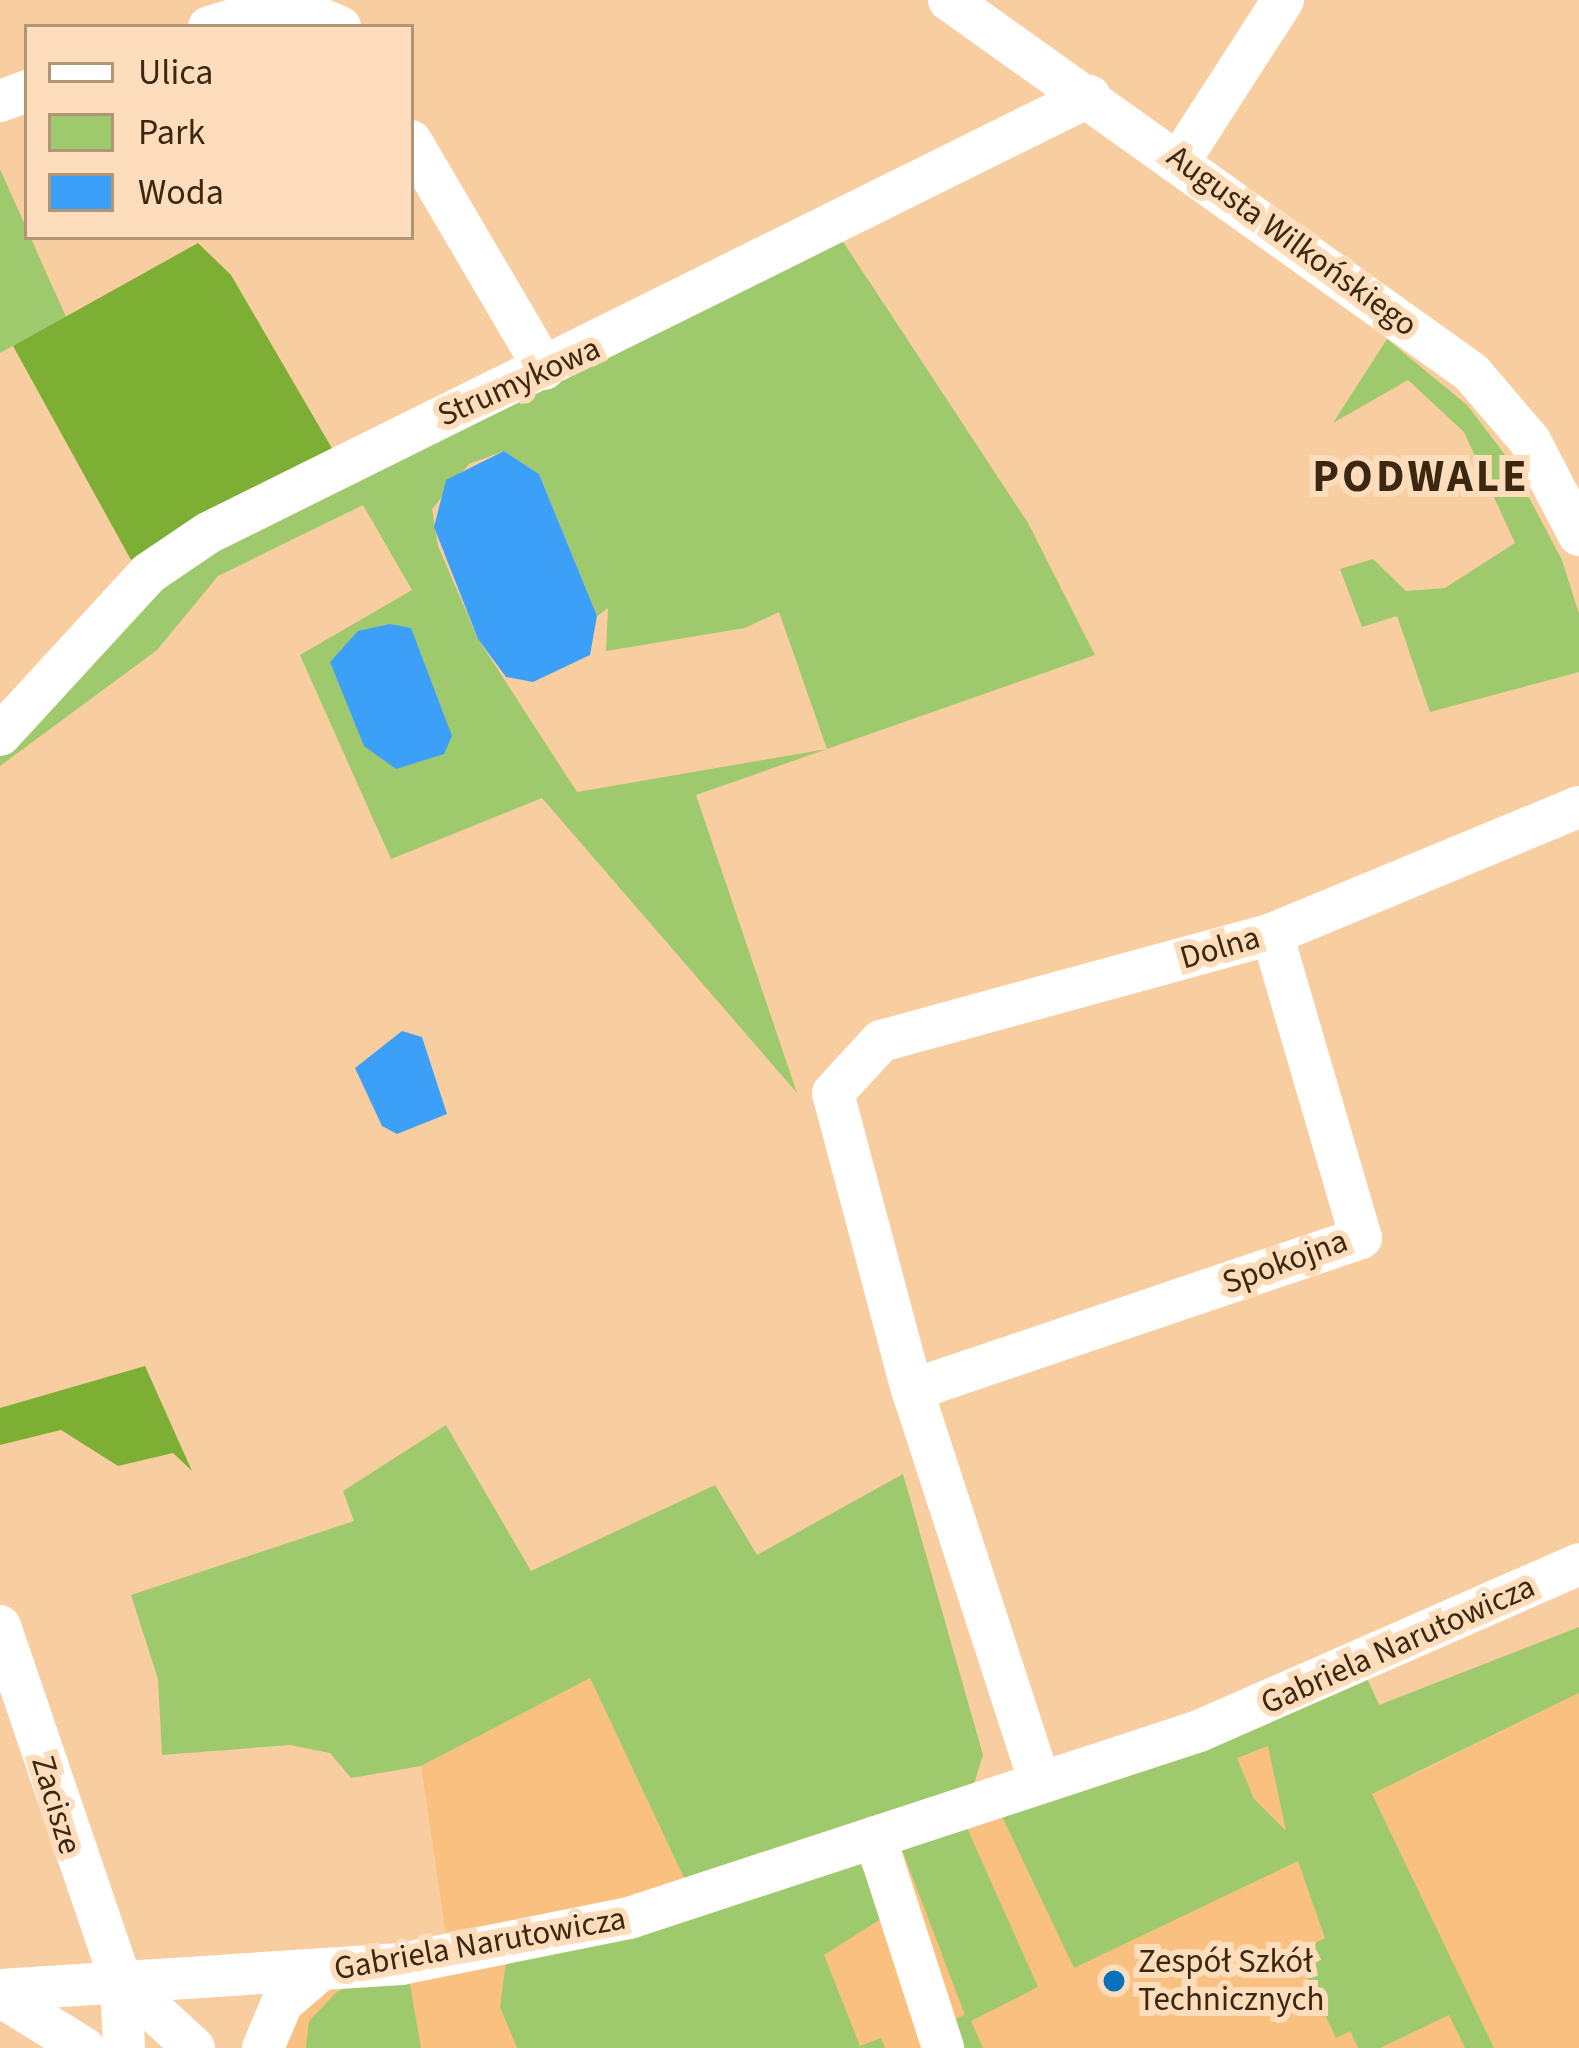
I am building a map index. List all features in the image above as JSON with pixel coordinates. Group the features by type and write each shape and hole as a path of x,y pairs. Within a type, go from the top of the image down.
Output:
{"street":[{"name":"Augusta Wilkońskiego","path":"949,0 1180,160 1471,372 1530,441 1579,535"},
{"path":"1180,160 1283,0"},
{"path":"219,24 286,4 333,24"},
{"name":"Strumykowa","path":"0,735 149,573 208,533 1090,96"},
{"path":"414,147 545,370"},
{"name":"Dolna","path":"912,1390 833,1094 881,1041 1272,934 1579,807"},
{"name":"Spokojna","path":"912,1390 1361,1238 1272,934"},
{"path":"912,1390 1040,1783"},
{"name":"Gabriela Narutowicza","path":"0,1993 121,1981 317,1973 629,1918 1040,1783 1362,1667 1579,1564"},
{"name":"Zacisze","path":"0,1626 121,1981"},
{"path":"875,1838 943,2048"},
{"path":"262,2048 283,2003 317,1973"},
{"path":"121,1981 124,2048"},
{"path":"121,1981 194,2048"},
{"path":"0,1993 84,2048"}],"shaded area":[{"path":"1362,1667 1412,1776 1579,1693 1579,2048 263,2048 282,2003 449,1954 421,1766 590,1678 685,1880"}],"green space":[{"path":"0,169 24,223 24,240 32,240 66,317 0,353"},
{"path":"836,231 1028,523 1095,655 696,795 797,1093 542,798 391,859 300,655 412,590 363,505 218,576 157,650 0,766 0,734 123,600","holes":["504,451 539,474 597,616 608,608 606,651 745,628 779,612 827,749 577,792 478,639 438,546 432,509 469,464"]},
{"path":"198,243 231,275 337,457 131,560 13,346"},
{"path":"1387,339 1467,405 1509,460 1562,560 1579,614 1579,672 1430,712 1397,616 1362,627 1340,569 1373,559 1406,591 1445,588 1515,543 1464,432 1408,380 1333,423"},
{"path":"145,1366 192,1471 173,1453 118,1466 61,1430 0,1445 0,1408"},
{"path":"446,1425 531,1571 715,1485 757,1555 903,1474 983,1755 963,1819 1038,1987 971,2021 983,2048 964,2048 952,2020 965,2015 901,1847 858,1859 884,1917 824,1955 860,2046 881,2038 885,2048 517,2048 500,2007 506,1962 685,1880 590,1678 421,1766 351,1778 330,1753 290,1745 162,1755 158,1679 131,1595 354,1521 343,1491"},
{"path":"1579,1627 1579,1693 1372,1794 1494,2048 1465,2048 1449,2015 1380,2048 1358,2048 1350,2031 1336,2038 1296,1953 1325,1938 1298,1861 1074,1968 1000,1812 1362,1667 1379,1705","holes":["1268,1746 1286,1831 1254,1799 1237,1758"]},
{"path":"394,1964 409,1979 421,2048 306,2048 309,2021 337,1992"}],"water":[{"path":"504,451 539,474 597,616 590,655 533,682 506,677 478,639 434,527 446,480"},
{"path":"390,624 411,628 452,736 444,754 396,769 364,746 330,662 358,631"},
{"path":"402,1031 422,1037 447,1114 397,1134 382,1126 355,1068"}],"place":[{"name":"Zespół Szkół Technicznych","path":"1114,1981"}],"district":[{"name":"PODWALE","path":"1421,478"}]}
